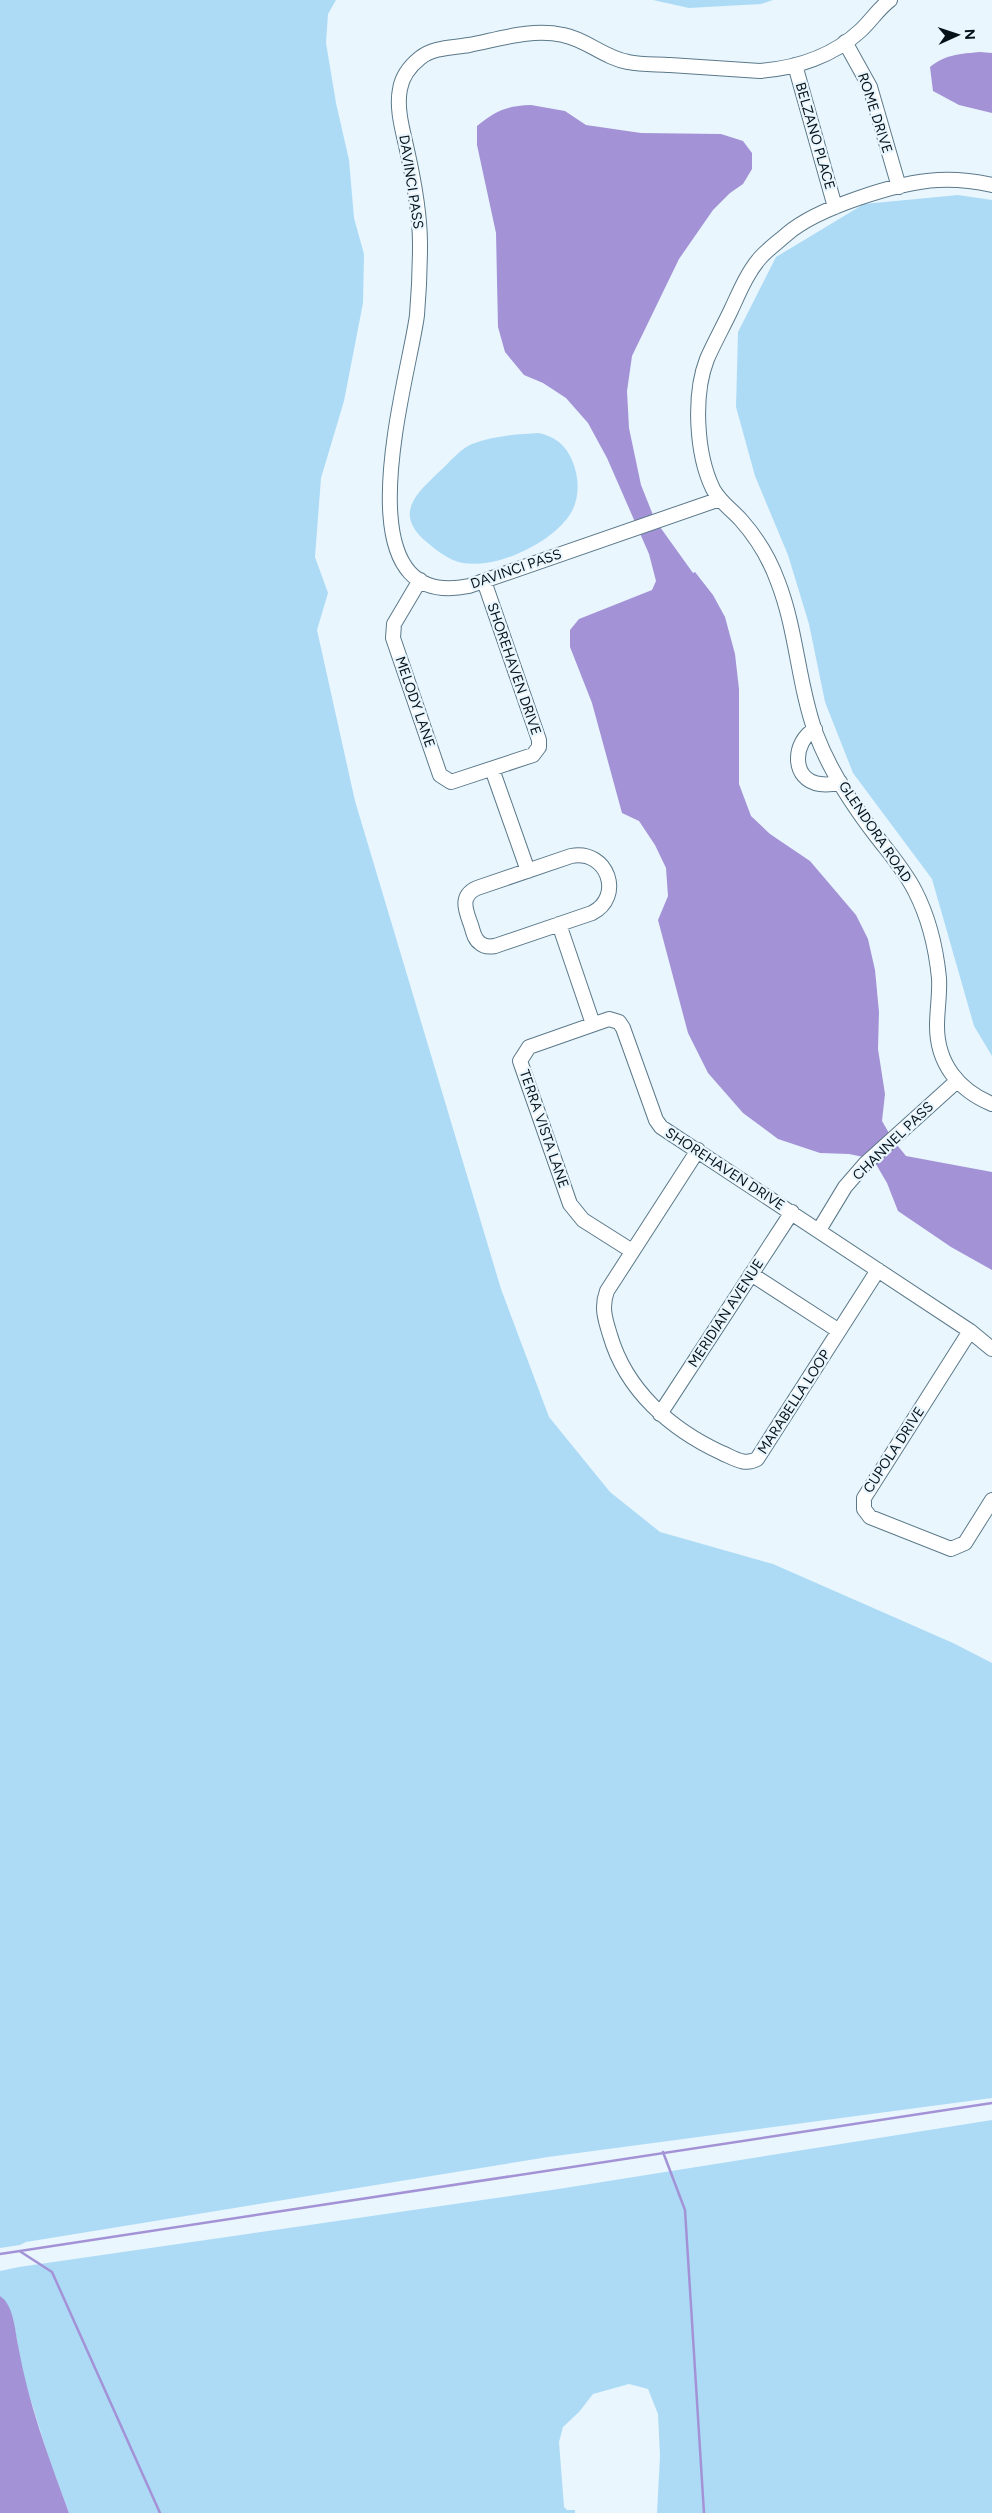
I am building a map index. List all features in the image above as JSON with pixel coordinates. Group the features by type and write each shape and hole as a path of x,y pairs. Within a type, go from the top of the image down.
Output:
{"street":[{"name":"DAVINCI PASS","path":"720,499 484,581 458,588 431,584 420,580 408,569 398,555 393,530 389,476 394,427 417,316 420,228 414,181 398,102 400,88 408,71 419,59 432,51 509,36 563,35 577,39 605,54 627,62 760,71 795,65 834,51 860,31 879,8 890,0"},
{"name":"ROME DRIVE","path":"845,42 870,87 899,187"},
{"name":"BELZANO PLACE","path":"795,65 835,207"},
{"name":"GLENDORA ROAD","path":"992,185 969,180 938,180 899,187 820,212 798,224 760,258 745,279 706,362 701,385 699,437 704,461 713,487 720,499 752,534 777,579 788,614 797,663 815,729 840,782 866,823 905,874 925,914 932,935 938,970 940,999 937,1025 939,1050 944,1062 957,1081 969,1092 992,1104"},
{"name":"MELODY LANE","path":"420,580 394,624 393,638 440,775 451,782 492,769"},
{"name":"SHOREHAVEN DRIVE","path":"484,581 539,744 533,755 492,769"},
{"path":"815,729 803,738 799,745 800,767 807,778 819,784 840,782"},
{"path":"492,769 528,871"},
{"path":"579,855 597,860 605,869 609,888 606,899 592,913 492,946 482,945 476,940 465,908 466,899 470,892 528,871 579,855"},
{"path":"559,924 593,1024"},
{"name":"SHOREHAVEN DRIVE","path":"593,1024 609,1019 621,1024 656,1120 661,1127 970,1331 992,1349"},
{"name":"TERRA VISTA LANE","path":"593,1024 529,1047 521,1056 521,1065 570,1204 583,1220 632,1251"},
{"name":"CHANNEL PASS","path":"819,1230 846,1187 865,1164 957,1081"},
{"name":"MARABELLA LOOP","path":"698,1150 632,1251 604,1299 604,1317 611,1340 629,1377 660,1414 711,1448 742,1462 752,1461 760,1455 878,1270"},
{"name":"MERIDIAN AVENUE","path":"660,1414 792,1212"},
{"path":"751,1274 839,1331"},
{"name":"CUPOLA DRIVE","path":"970,1331 864,1498 863,1505 870,1517 950,1549 965,1543 992,1500"}],"shaded area":[{"path":"0,0 336,0 328,14 326,43 336,103 349,160 354,218 364,254 363,303 344,401 321,478 315,557 328,593 317,630 355,801 501,1289 549,1417 610,1492 660,1532 773,1564 953,1643 992,1663 992,2098 548,2157 26,2242 20,2245 0,2248"},
{"path":"653,0 773,0 761,4 689,8"},
{"path":"980,52 992,53 992,113 959,105 933,91 930,67 948,57"},
{"path":"531,105 565,111 586,125 641,133 721,134 743,141 752,153 752,169 743,184 730,193 713,210 679,259 632,356 627,391 629,428 641,485 655,520 693,573 695,572 713,595 725,617 735,654 739,689 739,784 751,816 770,834 810,861 856,915 868,939 875,970 879,1012 878,1049 885,1094 882,1121 893,1140 906,1156 992,1172 992,1270 951,1247 898,1211 887,1183 873,1159 849,1154 820,1153 778,1139 743,1113 708,1073 688,1033 658,920 668,896 666,868 655,845 639,821 622,813 592,703 570,647 570,630 579,619 652,590 656,581 649,554 607,458 588,423 566,398 543,383 524,375 505,352 498,327 496,233 477,145 477,126 502,110 515,106"},
{"path":"958,195 992,200 992,1056 974,1026 932,879 853,773 825,702 809,624 788,555 755,476 736,407 738,332 776,257 864,204"},
{"path":"539,433 550,436 563,446 574,466 577,479 575,505 563,523 551,534 536,545 502,560 467,564 453,560 422,538 410,519 410,510 413,502 424,487 459,452 472,444 496,437"},
{"path":"992,2120 992,2513 657,2513 660,2456 658,2414 648,2389 629,2384 593,2394 579,2412 563,2427 559,2442 564,2507 567,2510 575,2510 575,2513 69,2513 50,2462 23,2375 13,2319 0,2296 0,2271 19,2267 552,2190"},
{"path":"0,2296 5,2300 11,2312 33,2409 69,2513 0,2513"}],"waterway":[{"path":"0,2254 992,2103"},
{"path":"663,2152 685,2210 704,2513"},
{"path":"21,2252 52,2272 160,2513"}]}
